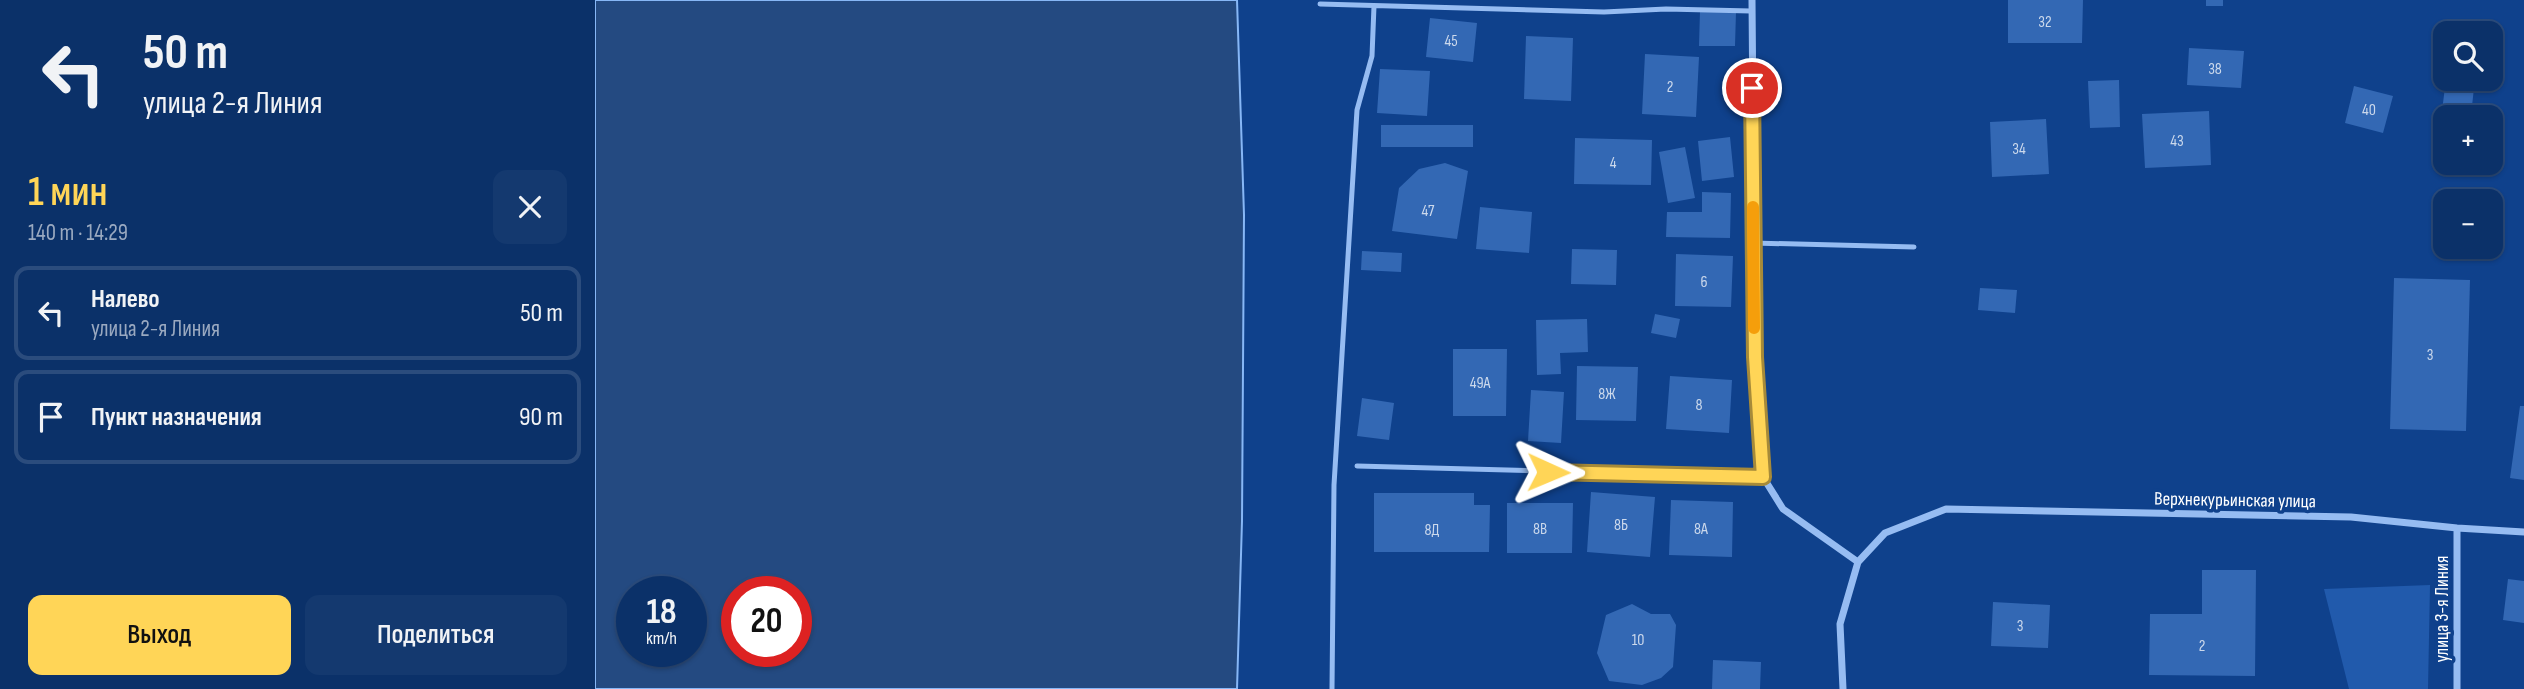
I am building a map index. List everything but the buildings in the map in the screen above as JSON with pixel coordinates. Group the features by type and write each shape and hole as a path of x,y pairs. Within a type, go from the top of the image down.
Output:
{"street":[{"path":"1752,0 1755,357 1763,477 1783,509 1858,562 1840,625 1843,689"},
{"name":"Верхнекурьинская улица","path":"1858,562 1885,533 1946,509 2351,517 2524,533"},
{"name":"улица 3-я Линия","path":"2457,528 2457,689"}],"lane":[{"path":"1499,0 1499,9"},
{"path":"1320,4 1604,12 1666,9 1751,11"},
{"path":"1332,689 1334,485 1355,138 1357,110 1372,56 1374,6"},
{"path":"1753,243 1915,247"},
{"path":"1357,466 1763,477"}],"shaded area":[{"path":"595,0 1237,0 1244,215 1242,521 1237,689 595,689"},
{"path":"2430,585 2428,689 2349,689 2324,589"}],"slow traffic":[{"path":"1753,207 1754,328"}],"route":[{"path":"1548,472 1763,477 1755,357 1752,88"}]}
